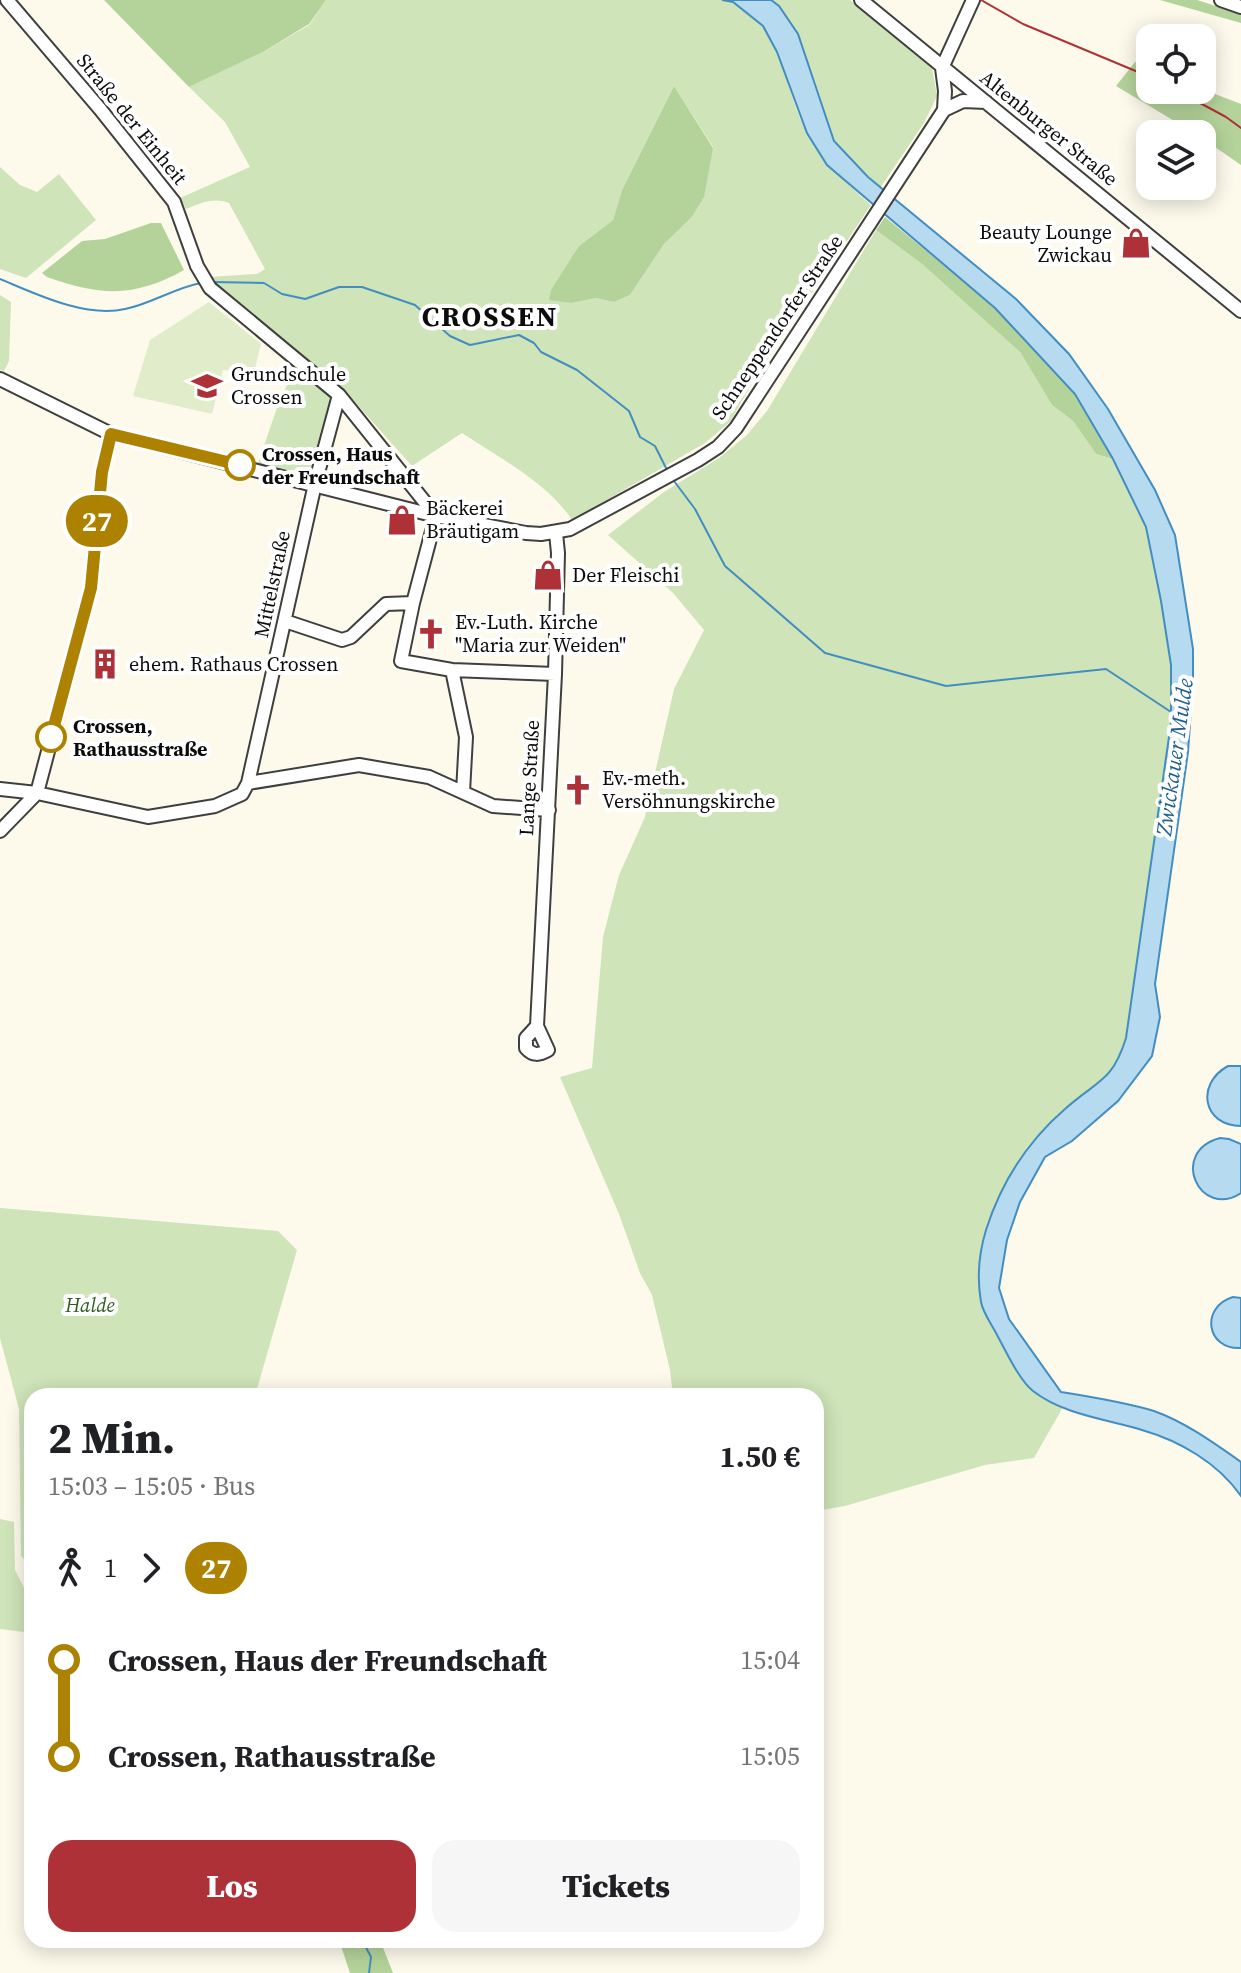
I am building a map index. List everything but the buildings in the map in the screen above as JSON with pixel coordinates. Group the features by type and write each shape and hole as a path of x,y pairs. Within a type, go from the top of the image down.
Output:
{"street":[{"name":"Straße der Einheit","path":"7,0 174,202 206,282 339,395 436,516"},
{"name":"Altenburger Straße","path":"861,0 1241,311"},
{"path":"973,0 942,68 944,110 963,101 986,102"},
{"path":"1221,0 1241,7"},
{"name":"Schneppendorfer Straße","path":"0,379 111,434 436,516 526,533 556,533 570,529 698,460 718,447 736,428 944,110"},
{"name":"Mittelstraße","path":"248,783 315,484 339,395"},
{"path":"0,831 37,793 91,588 102,472 111,434"},
{"path":"436,516 401,661 452,670 555,674"},
{"name":"Lange Straße","path":"537,1026 555,674 556,533"},
{"path":"285,621 342,640 351,637 386,604 413,603"},
{"path":"452,670 466,737 463,792"},
{"path":"0,789 37,793 148,817 215,806 242,794 248,783 359,765 429,777 493,806 549,810"}],"green space":[{"path":"104,0 326,0 309,24 263,52 189,87"},
{"path":"326,0 722,0 742,8 757,20 778,56 800,118 815,146 829,165 871,205 754,380 730,422 705,443 572,520 537,483 462,433 412,466 345,391 273,335 209,277 257,274 265,269 229,203 212,201 186,209 180,198 250,167 225,122 189,87 263,52 309,25","holes":["674,86 713,147 691,218 664,244 630,295 614,302 596,298 572,303 579,246 613,220 622,190"]},
{"path":"771,0 850,0 932,68 937,96 924,123 880,188 834,141 815,81 779,6"},
{"path":"1160,0 1197,0 1241,14 1241,23"},
{"path":"1135,62 1136,62 1136,98 1116,86"},
{"path":"674,86 713,148 704,197 691,218 664,244 630,295 614,302 596,298 572,303 549,300 551,290 579,246 613,220 622,190"},
{"path":"1216,94 1241,104 1241,165 1216,148 1216,120 1173,120 1146,104 1216,104"},
{"path":"0,167 20,185 37,192 59,174 96,220 26,278 0,269"},
{"path":"885,217 986,300 1033,345 1080,402 1113,459 1096,454 1073,421 1052,405 1020,352 922,264 876,230"},
{"path":"151,223 161,223 184,270 149,286 117,291 84,288 42,273 82,241 105,239"},
{"path":"876,230 922,264 1020,352 1052,405 1073,421 1096,454 1113,459 1146,527 1171,665 1171,723 1126,1038 1119,1061 1109,1075 1064,1109 1026,1148 981,1305 1008,1356 1032,1390 1063,1407 1034,1458 985,1465 824,1510 824,1388 672,1388 652,1295 640,1273 619,1214 560,1077 592,1068 603,937 619,875 645,817 674,689 704,630 673,593 608,535 664,492 719,458 747,435 767,411"},
{"path":"0,295 11,302 9,361 4,371 0,370"},
{"path":"209,302 261,344 254,372 223,370 212,414 133,396 150,340"},
{"path":"299,362 339,395 315,484 256,469 280,399"},
{"name":"Halde","path":"0,1208 278,1231 297,1250 257,1388 24,1388 24,1559 21,1556 19,1409 0,1338"},
{"path":"0,1519 14,1522 15,1570 24,1587 24,1632 0,1629"},
{"path":"342,1948 383,1948 393,1973 350,1973"}],"water":[{"name":"Zwickauer Mulde","path":"722,0 771,0 779,6 798,34 834,141 868,177 1016,299 1069,354 1108,409 1155,490 1175,535 1193,649 1193,681 1188,752 1155,984 1160,1017 1152,1056 1118,1101 1072,1141 1045,1157 1020,1202 1007,1240 999,1288 1009,1319 1061,1392 1154,1411 1188,1427 1241,1462 1241,1496 1221,1473 1184,1447 1142,1430 1058,1406 1033,1391 1018,1373 988,1319 980,1293 979,1266 984,1239 1008,1179 1052,1121 1109,1073 1126,1038 1171,723 1171,665 1146,527 1113,459 1075,394 995,308 827,165 807,133 777,52 763,26 733,2"},
{"path":"1228,1066 1241,1066 1241,1126 1218,1119 1208,1103 1211,1083"},
{"path":"1220,1138 1241,1144 1241,1193 1226,1199 1213,1198 1203,1191 1193,1169 1196,1156 1204,1145"},
{"path":"1233,1297 1241,1298 1241,1348 1220,1342 1212,1327 1215,1309"}],"waterway":[{"path":"0,279 61,303 110,311 135,307 201,283"},
{"path":"211,282 264,283 282,294 305,299 339,287 362,287 415,305 450,336 470,345 519,335 534,343 541,352 577,370 629,411 640,437 655,446 668,472"},
{"name":"Zwickauer Mulde","path":"674,481 695,509 725,566 825,653 946,686 1106,669 1171,712"},
{"path":"366,1948 371,1957 369,1973"}],"railway":[{"path":"981,0 1023,24 1136,71"},
{"path":"1202,104 1241,128"}],"bus line":[{"name":"27","path":"51,737 91,588 102,472 111,434 240,465"}],"place":[{"name":"Beauty Lounge Zwickau","path":"1136,243"},
{"name":"Grundschule Crossen","path":"207,386"},
{"name":"Crossen, Haus der Freundschaft","path":"240,465"},
{"name":"Bäckerei Bräutigam","path":"402,520"},
{"name":"Der Fleischi","path":"548,575"},
{"name":"Ev.-Luth. Kirche \"Maria zur Weiden\"","path":"431,634"},
{"name":"ehem. Rathaus Crossen","path":"105,664"},
{"name":"Crossen, Rathausstraße","path":"51,737"},
{"name":"Ev.-meth. Versöhnungskirche","path":"578,790"}],"district":[{"name":"CROSSEN","path":"490,316"}]}
